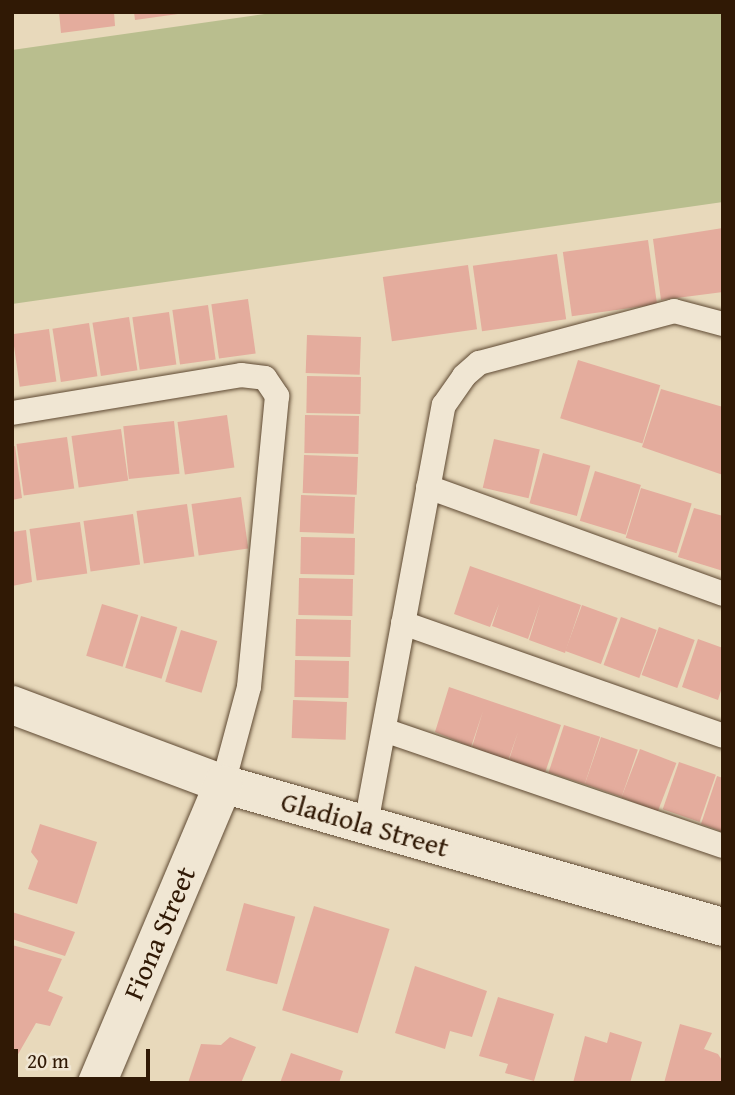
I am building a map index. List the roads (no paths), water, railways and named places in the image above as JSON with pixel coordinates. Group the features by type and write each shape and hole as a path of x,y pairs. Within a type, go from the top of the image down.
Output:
{"street":[{"name":"Gladiola Street","path":"12,705 223,784 723,927"},
{"name":"Fiona Street","path":"97,1083 223,784"}],"lane":[{"path":"366,824 444,405 479,363 674,311 723,324"},
{"path":"12,413 241,375 265,378 277,396 249,687 223,784"},
{"path":"428,487 723,594"},
{"path":"403,624 723,736"},
{"path":"384,730 723,846"}]}
